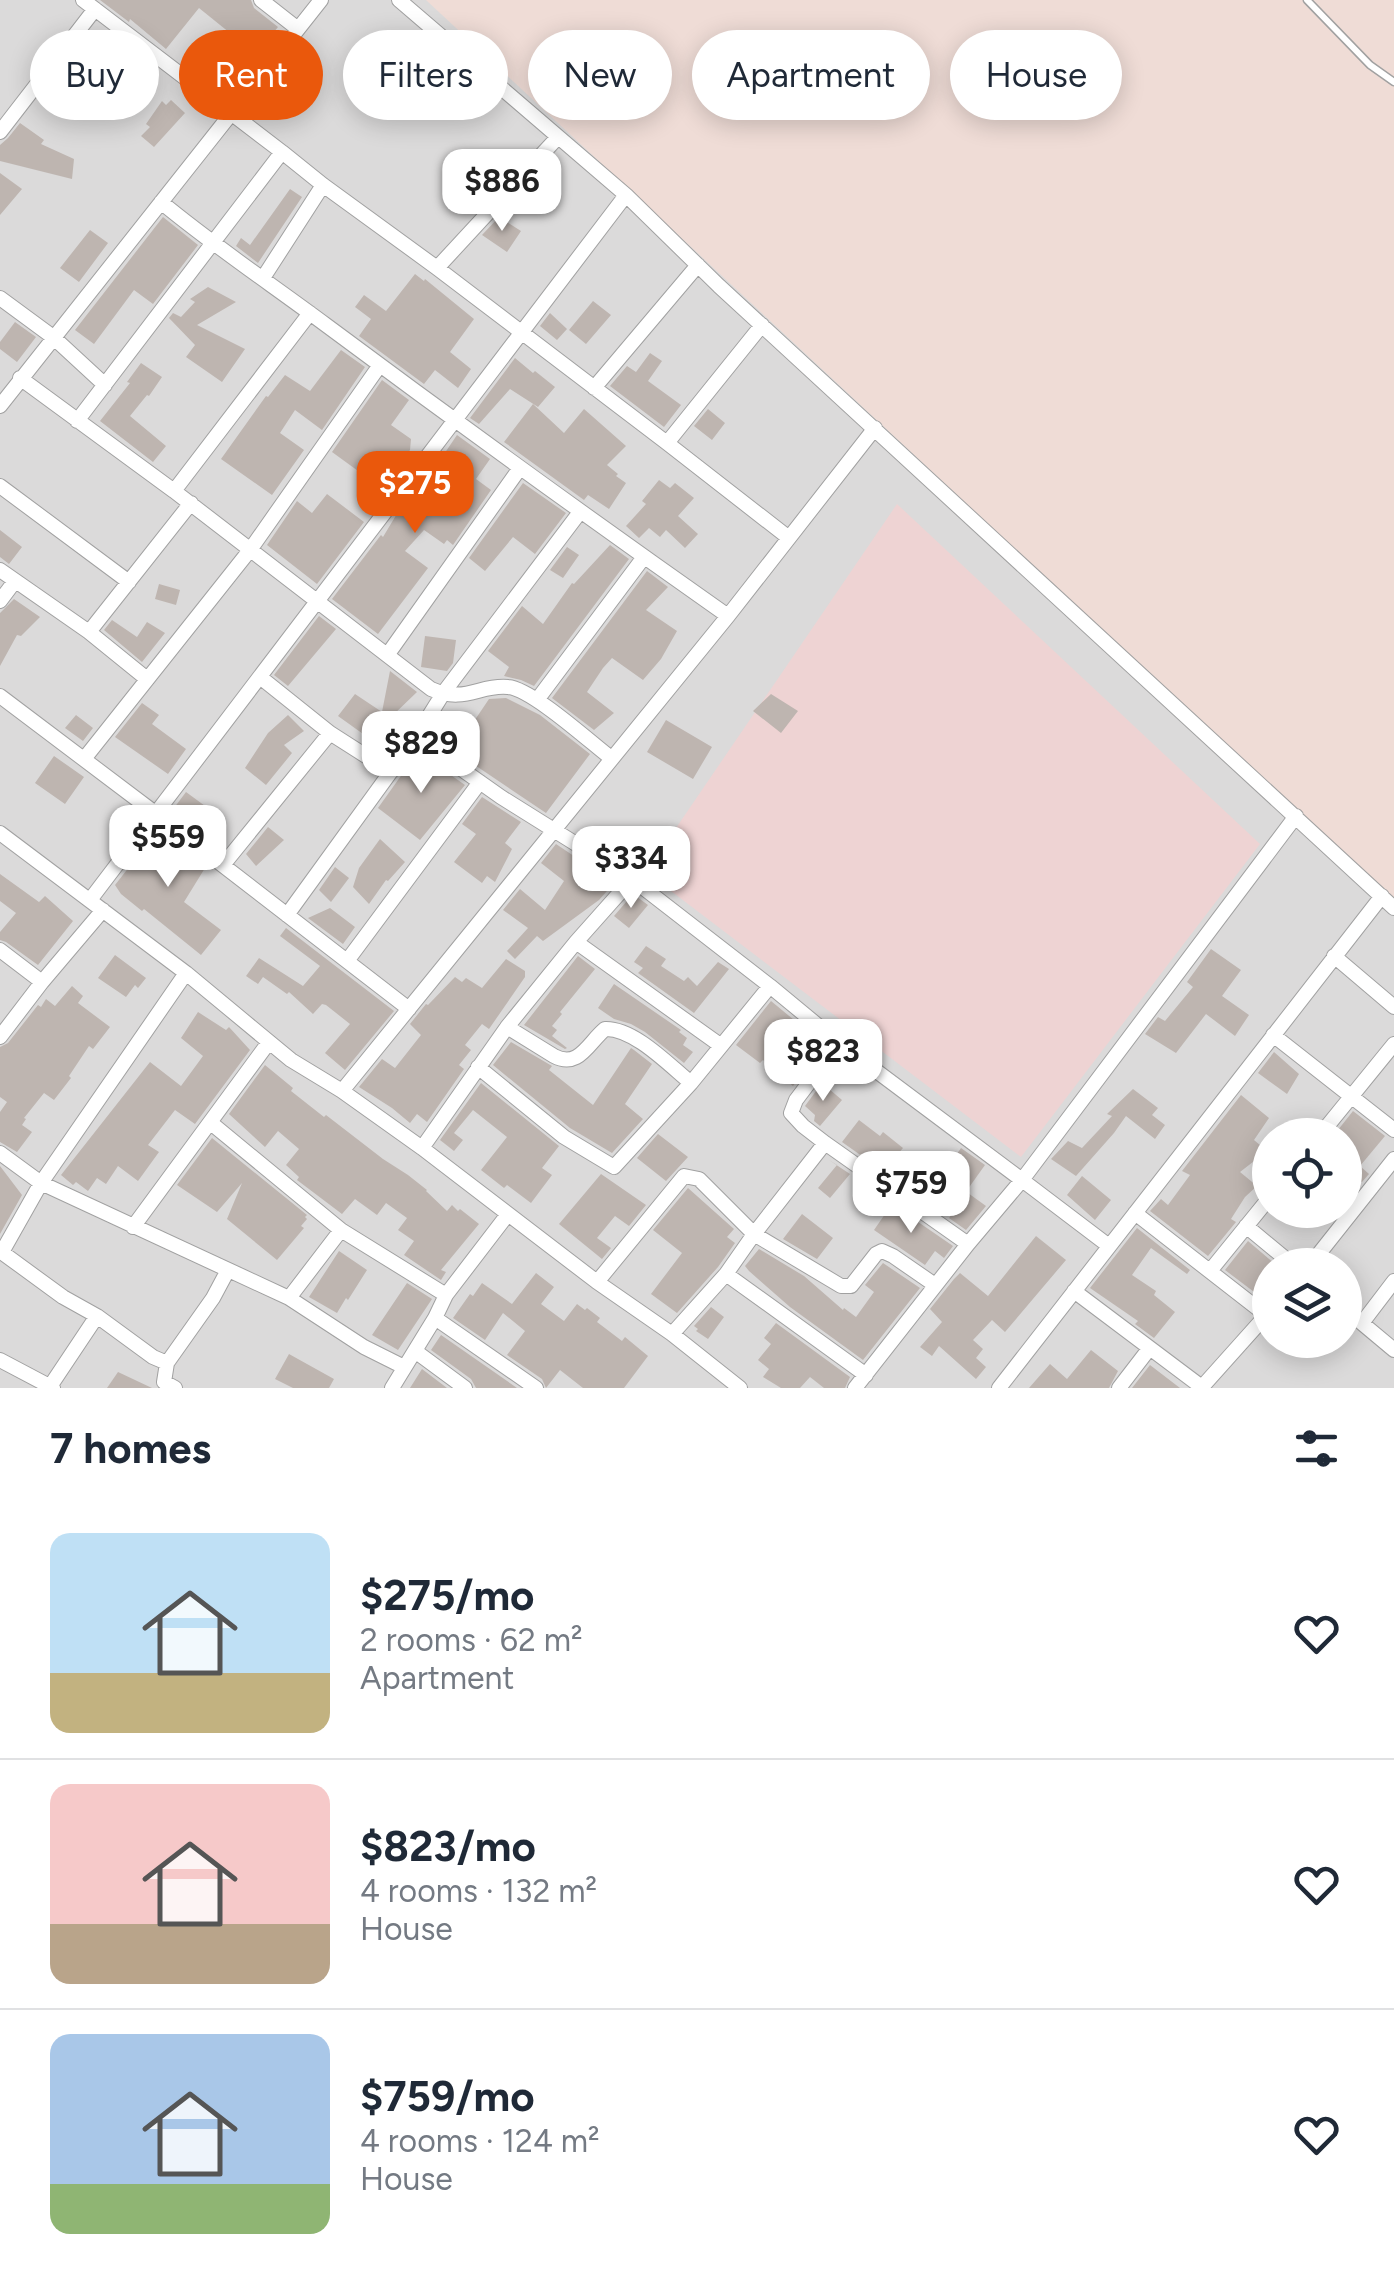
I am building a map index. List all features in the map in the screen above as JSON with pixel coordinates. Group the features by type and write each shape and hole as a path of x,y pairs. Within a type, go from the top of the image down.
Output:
{"street":[{"path":"261,0 298,29 321,0"},
{"path":"399,0 626,195 1394,908"},
{"path":"0,132 89,5 179,73"},
{"path":"0,406 225,120"},
{"path":"240,120 789,538"},
{"path":"437,268 558,137"},
{"path":"77,421 282,152"},
{"path":"262,278 323,185"},
{"path":"0,1037 96,905 155,813 626,195"},
{"path":"161,202 212,244 453,420 728,616"},
{"path":"594,388 698,265"},
{"path":"0,298 105,386"},
{"path":"174,491 310,313"},
{"path":"668,443 762,325"},
{"path":"84,759 250,550 380,365"},
{"path":"20,378 432,688 467,694 509,686 527,693 611,758"},
{"path":"342,1092 728,616 875,428"},
{"path":"388,654 520,468"},
{"path":"0,486 128,582"},
{"path":"89,632 191,503"},
{"path":"288,915 416,738 444,692 580,512"},
{"path":"537,700 644,557"},
{"path":"0,570 148,678"},
{"path":"0,600 15,581"},
{"path":"260,678 330,734 391,772"},
{"path":"0,696 408,1010"},
{"path":"224,865 330,734"},
{"path":"416,738 632,879 839,1044 1109,1246"},
{"path":"347,961 480,782"},
{"path":"855,1388 1022,1180 1296,816"},
{"path":"0,832 186,973 291,1060 422,1148 740,1388"},
{"path":"422,1148 507,1026 632,879"},
{"path":"999,1388 1382,896"},
{"path":"576,942 720,1045"},
{"path":"0,950 42,982"},
{"path":"1334,956 1394,1007"},
{"path":"168,1363 63,1297 1,1251 41,1183 186,973"},
{"path":"478,1067 564,1137 614,1167 691,1083 770,986"},
{"path":"507,1026 554,1056 569,1061 582,1054 605,1029 612,1028 640,1042 691,1083"},
{"path":"1273,1035 1394,1130"},
{"path":"133,1227 269,1042"},
{"path":"839,1044 796,1100 791,1113 826,1144 968,1244"},
{"path":"1334,1118 1394,1044"},
{"path":"210,1124 341,1230 446,1295"},
{"path":"672,1334 726,1274 826,1144"},
{"path":"0,1153 41,1183 289,1298 364,1347 404,1366"},
{"path":"1323,1248 1394,1159"},
{"path":"597,1282 684,1176 698,1179 754,1234 841,1286 851,1286 882,1251 935,1285"},
{"path":"1134,1213 1252,1301"},
{"path":"392,1388 446,1295 508,1214"},
{"path":"1210,1271 1252,1219"},
{"path":"1246,1226 1273,1248"},
{"path":"289,1298 341,1230"},
{"path":"166,1386 168,1363 228,1270"},
{"path":"726,1274 866,1375"},
{"path":"1394,1281 1362,1323 1394,1350"},
{"path":"1074,1291 1203,1388 1252,1331"},
{"path":"0,1360 50,1387 98,1316"},
{"path":"435,1318 536,1388"},
{"path":"1119,1388 1149,1348"},
{"path":"414,1351 465,1388"}],"lane":[{"path":"1307,0 1370,65 1394,82"}],"shaded area":[{"path":"0,0 1394,0 1394,1388 0,1388"},
{"path":"426,0 1394,0 1394,901 555,120 672,120 672,30 528,30 528,95 508,76 508,30 458,30"},
{"path":"897,504 1260,844 1021,1157 646,872"}],"building":[{"path":"100,0 251,0 254,8 278,27 226,30 199,8 166,49 159,43 159,30 143,30 130,19 129,22"},
{"path":"171,100 179,107 179,120 154,147 141,136 150,127 146,124 149,120 159,120 162,101 166,105"},
{"path":"20,123 44,140 41,144 74,159 72,179 0,161 0,145"},
{"path":"0,173 22,189 0,215"},
{"path":"290,189 302,197 258,263 236,246 241,238 250,245"},
{"path":"163,217 198,245 153,304 134,290 94,344 75,330"},
{"path":"499,217 521,231 507,252 482,235"},
{"path":"90,230 108,243 79,282 60,268"},
{"path":"415,274 474,319 450,352 471,369 458,388 435,370 424,384 359,336 371,319 355,307 364,295 386,311"},
{"path":"208,287 236,302 197,325 245,349 222,382 186,357 195,345 169,318 173,313 181,317 195,302 190,299"},
{"path":"593,301 611,315 586,344 569,330"},
{"path":"550,313 567,329 557,340 540,326"},
{"path":"15,322 36,337 17,362 0,349 0,342"},
{"path":"341,350 365,367 322,430 295,410 280,433 304,450 272,495 221,459 285,375 310,391"},
{"path":"650,353 662,361 648,381 681,405 664,427 610,386 627,366 636,372"},
{"path":"515,358 555,387 538,407 510,389 479,424 470,418"},
{"path":"141,363 162,377 130,416 166,446 153,462 100,421"},
{"path":"382,380 409,400 391,425 411,439 410,450 401,462 407,466 387,492 332,452"},
{"path":"533,404 564,433 584,409 626,446 607,465 626,483 609,509 588,495 584,500 504,442"},
{"path":"708,409 725,423 712,440 694,426"},
{"path":"457,435 490,459 476,479 491,490 453,545 447,540 444,544 424,530 405,551 428,568 378,634 332,599 425,477 444,490 436,466"},
{"path":"659,480 670,488 675,483 694,498 678,516 698,534 685,548 666,530 660,537 649,528 639,538 626,526 646,504 642,501"},
{"path":"523,483 566,513 535,554 513,537 485,571 469,558"},
{"path":"327,494 364,522 317,584 267,545 297,501 312,513"},
{"path":"0,530 22,547 9,564 0,557"},
{"path":"610,545 629,559 534,686 504,676 509,667 488,651 522,606 543,624 572,583"},
{"path":"567,547 579,555 563,578 550,570"},
{"path":"647,571 668,587 646,610 677,631 643,680 612,658 603,668 587,692 614,713 594,730 552,698"},
{"path":"159,584 180,590 176,605 155,599"},
{"path":"14,599 40,617 21,636 17,635 0,666 0,613"},
{"path":"319,616 336,629 288,686 274,675"},
{"path":"112,620 137,637 147,622 165,633 142,662 104,630"},
{"path":"425,636 456,640 453,663 447,671 421,667"},
{"path":"390,671 417,692 390,718 394,720 377,744 338,716 355,694 382,712"},
{"path":"771,694 798,711 781,733 753,711"},
{"path":"506,698 540,715 590,754 546,813 454,751 489,699"},
{"path":"142,703 159,715 152,724 186,749 168,774 115,737"},
{"path":"76,715 93,728 83,741 65,728"},
{"path":"288,715 304,731 284,745 292,753 266,785 245,768 268,733"},
{"path":"666,720 712,747 693,779 647,752"},
{"path":"418,752 465,785 420,840 378,808"},
{"path":"54,756 84,777 65,804 35,783"},
{"path":"186,792 216,814 204,830 197,826 194,829 171,812"},
{"path":"482,797 521,822 505,843 512,849 495,882 487,876 482,883 454,862 476,834 462,824"},
{"path":"268,827 284,840 256,866 246,854"},
{"path":"159,829 205,868 184,902 221,930 201,955 121,894 115,885"},
{"path":"380,839 405,862 369,904 353,887 359,868"},
{"path":"556,844 614,883 599,900 543,941 537,936 515,959 507,951 528,928 503,910 520,889 545,910 564,881 541,863"},
{"path":"335,867 349,878 331,902 319,890"},
{"path":"0,874 39,902 45,896 73,921 38,965 0,940 0,932 16,913 0,901"},
{"path":"633,894 648,905 629,928 614,916"},
{"path":"330,908 355,927 343,944 308,918"},
{"path":"286,928 394,1011 345,1070 325,1053 350,1024 326,1005 322,1004 313,1014 289,992 263,977 258,984 246,976 259,958 303,986 320,966 280,936"},
{"path":"646,946 666,959 661,966 684,981 688,977 697,986 718,962 729,969 694,1013 638,973 643,968 634,962"},
{"path":"1211,949 1241,970 1222,996 1249,1015 1235,1036 1206,1014 1176,1053 1145,1034 1158,1017 1165,1021 1193,987 1187,982"},
{"path":"115,955 146,978 126,997 98,978"},
{"path":"578,956 595,969 552,1026 557,1030 552,1036 565,1049 524,1025"},
{"path":"506,959 525,971 525,977 489,1029 482,1024 465,1045 471,1050 459,1065 464,1069 427,1122 417,1114 410,1123 359,1087 382,1059 395,1068 421,1035 410,1024 455,977 462,982 466,978 482,988"},
{"path":"614,984 681,1030 687,1038 683,1045 693,1052 684,1063 645,1032 598,1008"},
{"path":"72,986 83,996 78,1003 110,1027 93,1049 89,1046 54,1100 44,1093 24,1118 22,1125 32,1132 17,1152 0,1142 0,1112 7,1102 0,1097 0,1047 8,1043 38,1005 41,1007 46,999 55,1006"},
{"path":"771,1001 794,1020 776,1043 807,1067 793,1086 763,1060 760,1063 736,1045"},
{"path":"198,1012 226,1030 229,1027 250,1050 195,1124 175,1110 148,1145 159,1152 138,1181 118,1166 106,1184 97,1178 88,1191 76,1182 73,1185 61,1175 150,1062 181,1086 203,1056 181,1038"},
{"path":"511,1042 552,1066 549,1070 593,1105 631,1048 652,1064 625,1104 643,1119 612,1153 570,1128 493,1065"},
{"path":"1274,1052 1299,1074 1287,1094 1258,1073"},
{"path":"265,1065 293,1088 291,1091 408,1175 447,1211 452,1205 479,1224 441,1270 446,1272 441,1280 404,1255 414,1241 398,1230 407,1218 386,1203 377,1215 355,1199 342,1214 297,1180 299,1177 286,1165 299,1149 278,1131 265,1147 229,1114"},
{"path":"481,1083 559,1146 542,1168 552,1175 531,1203 481,1170 507,1137 473,1110 454,1133 463,1140 454,1151 440,1140"},
{"path":"822,1083 842,1100 820,1126 805,1106"},
{"path":"1133,1089 1158,1108 1152,1115 1165,1125 1155,1139 1126,1116 1076,1176 1051,1159 1068,1141 1082,1148 1112,1116 1107,1114"},
{"path":"1241,1095 1269,1118 1252,1118 1252,1163 1240,1172 1252,1182 1252,1191 1231,1219 1236,1222 1208,1256 1150,1211 1161,1199 1168,1205 1190,1175 1182,1171"},
{"path":"1362,1118 1385,1136 1362,1164"},
{"path":"859,1120 903,1148 883,1171 842,1142"},
{"path":"658,1134 688,1157 666,1181 637,1158"},
{"path":"212,1138 307,1215 301,1226 304,1228 277,1260 227,1219 242,1183 217,1212 177,1185"},
{"path":"961,1148 985,1165 960,1200 937,1183"},
{"path":"837,1165 850,1174 830,1198 818,1188"},
{"path":"0,1166 22,1195 0,1234"},
{"path":"601,1174 646,1205 629,1226 615,1216 597,1238 611,1248 602,1259 559,1224"},
{"path":"1082,1176 1111,1200 1095,1220 1067,1195"},
{"path":"688,1188 734,1229 727,1237 735,1243 677,1313 651,1294 682,1253 653,1230"},
{"path":"968,1193 986,1206 966,1230 949,1218"},
{"path":"892,1204 953,1246 944,1258 935,1251 925,1265 874,1230"},
{"path":"802,1214 833,1238 817,1259 783,1239"},
{"path":"1137,1228 1190,1270 1187,1274 1151,1248 1132,1275 1156,1291 1154,1295 1175,1312 1154,1338 1135,1324 1138,1321 1090,1288"},
{"path":"1036,1236 1066,1260 1005,1332 992,1320 973,1340 983,1349 976,1358 986,1367 976,1379 939,1346 932,1356 920,1347 942,1322 930,1309 960,1273 988,1296"},
{"path":"1248,1241 1256,1248 1252,1248 1252,1290 1225,1270"},
{"path":"759,1249 804,1276 856,1317 874,1292 865,1285 883,1263 920,1288 863,1360 790,1307 749,1271 745,1266"},
{"path":"339,1251 367,1270 337,1313 309,1297"},
{"path":"536,1273 554,1287 541,1304 564,1321 577,1304 587,1308 600,1318 597,1322 622,1341 625,1337 648,1356 624,1388 583,1388 560,1370 546,1388 542,1379 507,1355 525,1331 503,1313 485,1340 453,1318 482,1283 512,1304"},
{"path":"407,1283 432,1299 398,1350 372,1335"},
{"path":"711,1307 724,1317 708,1339 694,1326"},
{"path":"776,1323 850,1377 845,1388 824,1388 810,1377 800,1388 781,1388 763,1377 769,1369 758,1360 771,1344 764,1338"},
{"path":"441,1335 517,1388 476,1388 471,1379 431,1350"},
{"path":"1091,1350 1118,1371 1109,1388 1029,1388 1050,1364 1067,1379"},
{"path":"289,1354 334,1379 329,1388 293,1388 275,1379"},
{"path":"1150,1365 1180,1388 1132,1388"},
{"path":"422,1369 447,1388 410,1388"},
{"path":"118,1372 152,1388 107,1388"}]}
